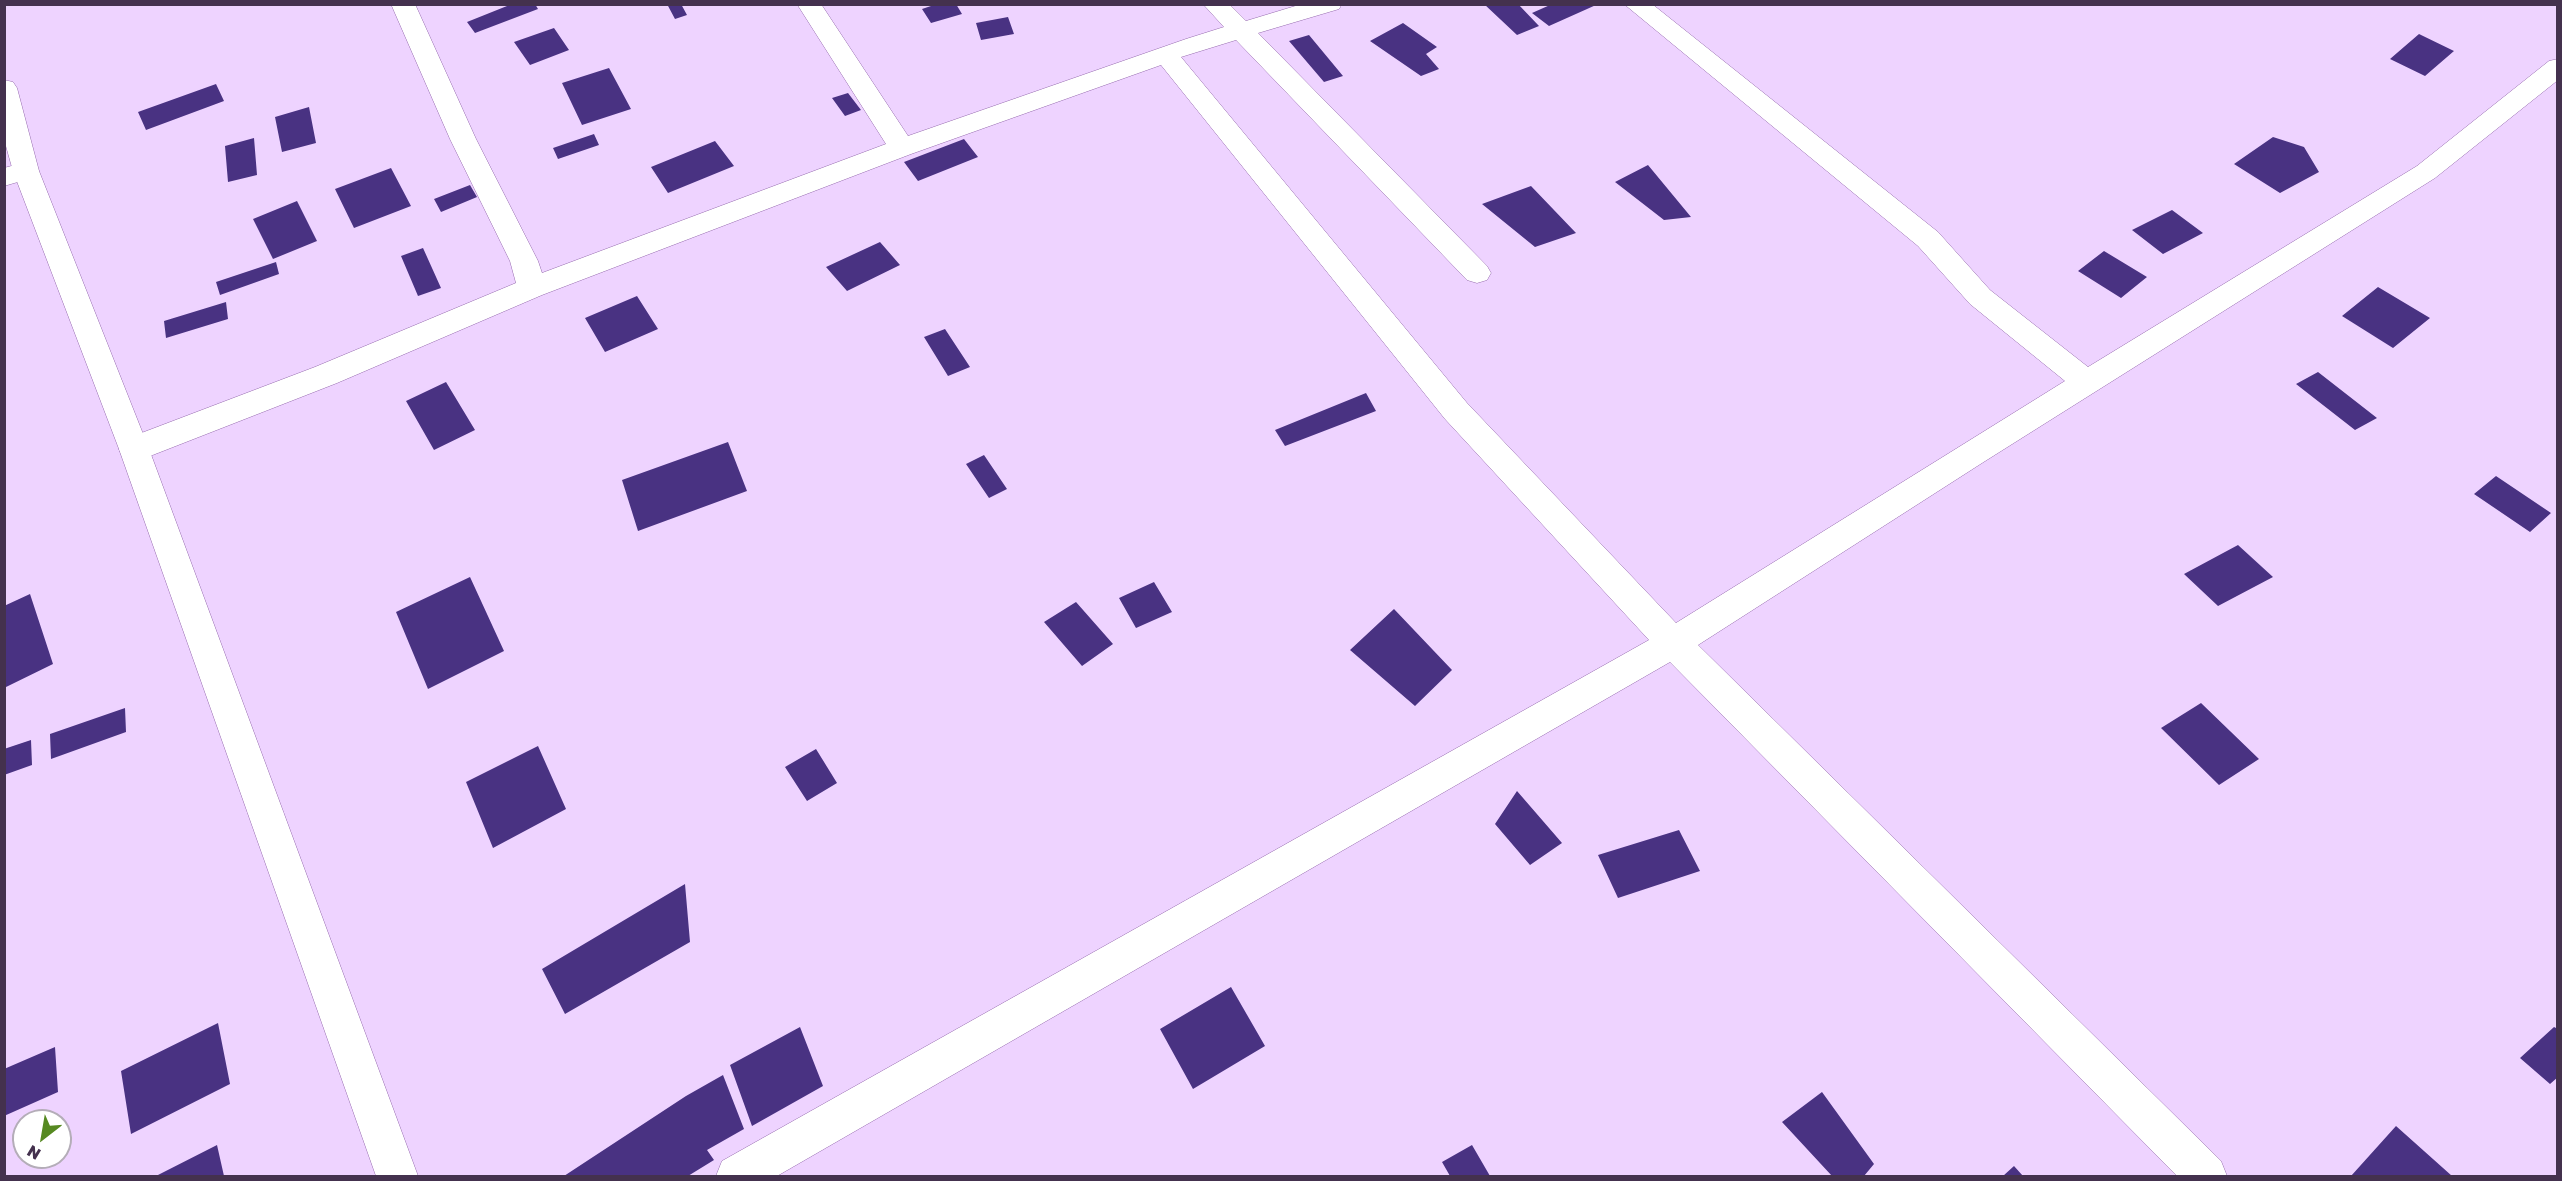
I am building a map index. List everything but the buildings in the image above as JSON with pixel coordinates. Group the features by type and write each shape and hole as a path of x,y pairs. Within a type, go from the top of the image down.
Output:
{"street":[{"path":"403,4 463,139 524,261 532,288"},
{"path":"809,4 902,148"},
{"path":"1215,4 1477,273"},
{"path":"134,449 326,375 532,288 902,148 1239,30 1330,4"},
{"path":"1636,4 1928,238 1980,297 2086,382"},
{"path":"1166,55 1456,411 1673,643 2206,1176"},
{"path":"737,1176 1673,643 2086,382 2426,172 2558,67"},
{"path":"4,88 15,174 134,449 397,1176"}]}
